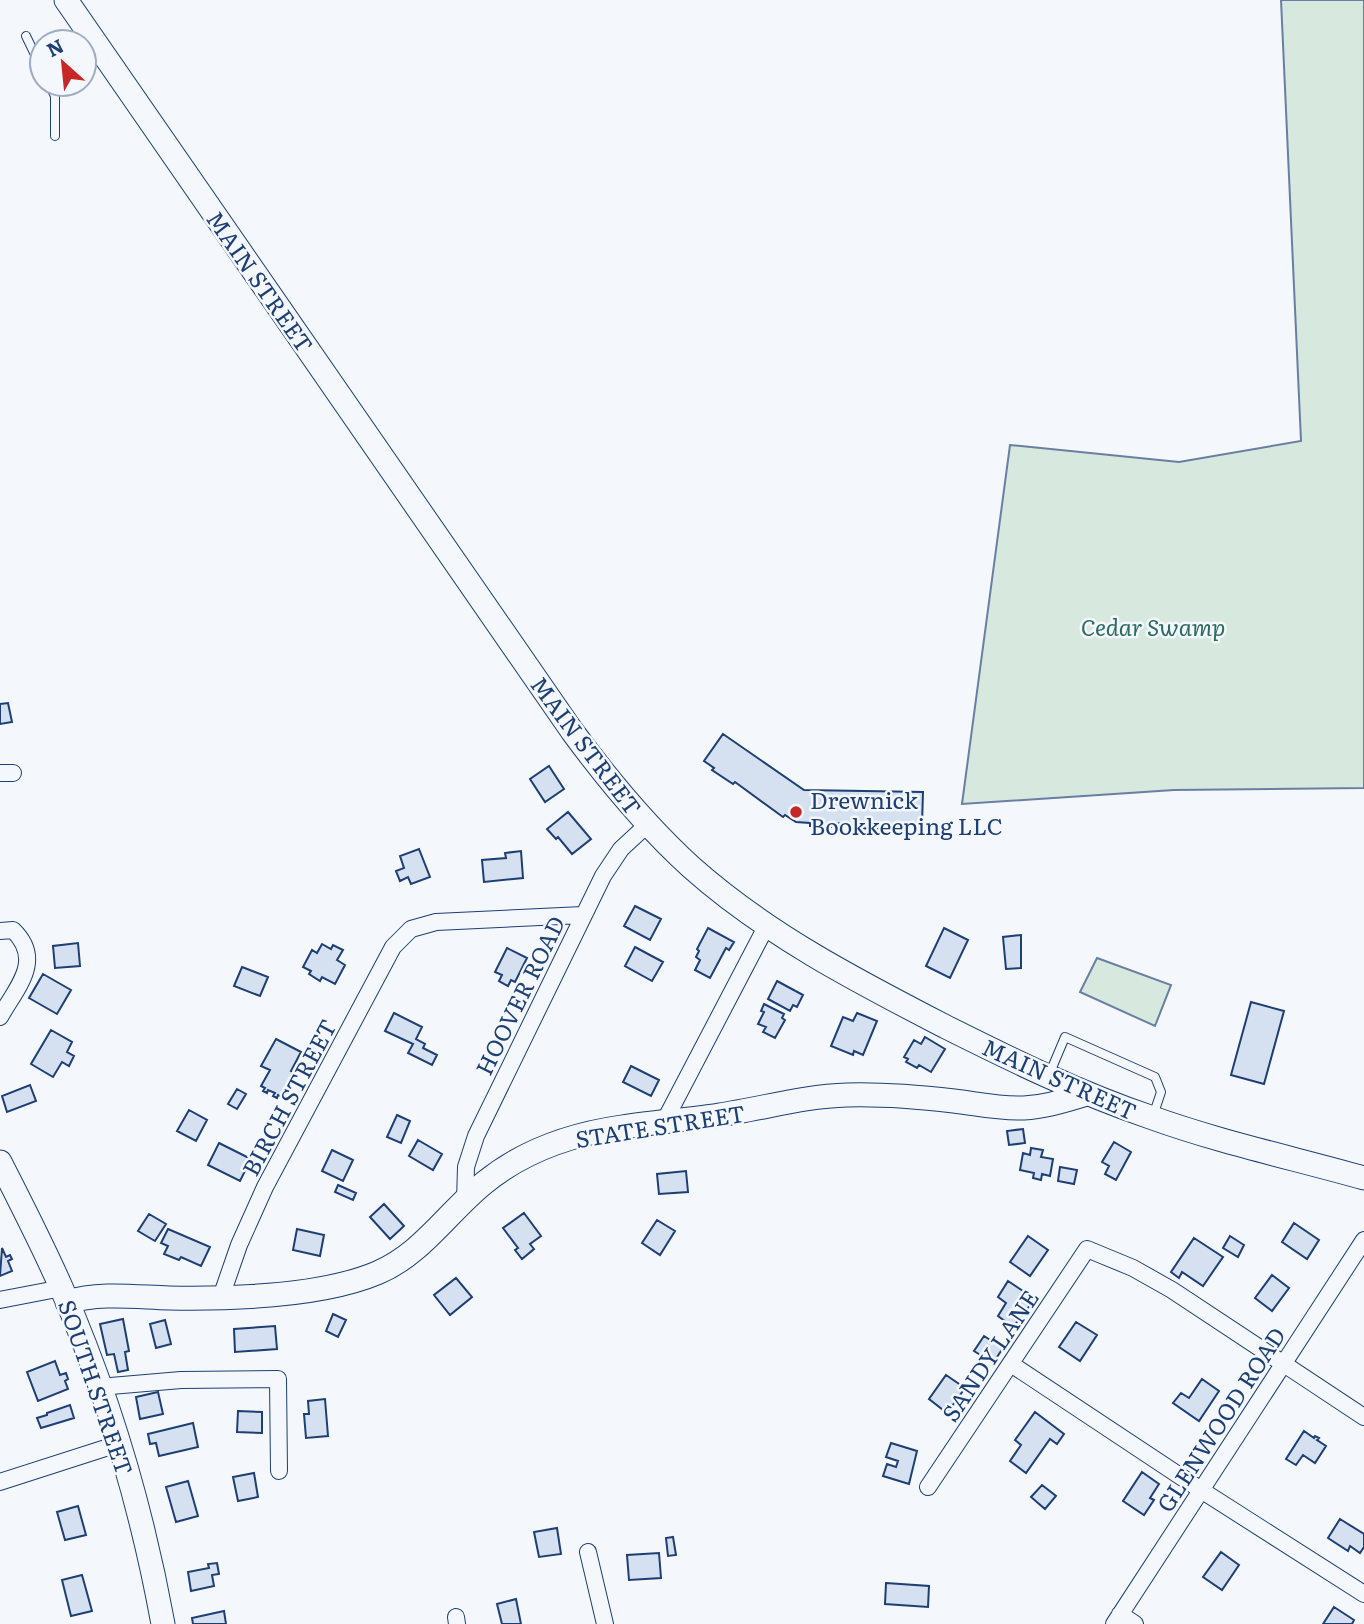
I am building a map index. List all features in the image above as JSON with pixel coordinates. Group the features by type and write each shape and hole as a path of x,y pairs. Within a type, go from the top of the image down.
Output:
{"main road":[{"name":"MAIN STREET","path":"66,0 572,731 612,784 692,868 767,925 855,980 1087,1094 1152,1118 1364,1178"},
{"name":"STATE STREET","path":"64,1295 221,1297 303,1291 355,1281 378,1273 415,1250 465,1200 505,1168 550,1145 598,1130 845,1095 900,1096 1007,1108 1045,1106 1087,1094"},
{"name":"SOUTH STREET","path":"0,1161 64,1295 99,1387 136,1504 163,1624"}],"street":[{"name":"HOOVER ROAD","path":"465,1200 466,1167 476,1136 583,915 611,861 648,824"},
{"name":"BIRCH STREET","path":"221,1297 239,1245 265,1187 393,947 411,929 436,922 583,915"},
{"path":"664,1122 767,925"},
{"path":"0,1017 28,964 26,946 6,930"},
{"name":"GLENWOOD ROAD","path":"1117,1619 1364,1240"},
{"name":"SANDY LANE","path":"928,1487 1087,1249 1153,1278 1282,1365"},
{"path":"0,1300 64,1295"},
{"path":"1011,1364 1364,1594"},
{"path":"1282,1365 1364,1417"},
{"path":"99,1387 181,1380 278,1379 279,1471"},
{"path":"0,1482 118,1444"},
{"path":"587,1552 605,1624"},
{"path":"1117,1619 1135,1624"}],"lane":[{"path":"26,36 28,40"},
{"path":"55,98 55,136"},
{"path":"1048,1076 1066,1037 1155,1077 1161,1092 1152,1118"}],"green space":[{"name":"Cedar Swamp","path":"1281,0 1364,0 1364,788 1174,790 962,804 1010,445 1179,462 1301,441"},
{"path":"1097,958 1171,985 1155,1026 1080,992"}],"building":[{"path":"8,703 12,722 0,724 0,704"},
{"path":"723,734 804,790 923,792 922,825 902,825 902,829 896,829 896,825 882,824 882,829 850,828 850,824 831,823 831,827 810,826 810,823 796,822 785,815 783,817 735,782 733,784 712,770 714,768 704,761"},
{"path":"549,766 564,789 545,802 530,779"},
{"path":"568,812 591,839 572,854 558,837 556,839 547,829"},
{"path":"419,849 430,877 411,884 408,877 400,881 396,871 404,868 400,856"},
{"path":"521,851 523,878 484,882 482,860 506,858 505,853"},
{"path":"635,906 661,919 650,940 624,926"},
{"path":"708,928 734,942 729,950 726,948 710,978 695,970 700,960 696,957 699,951 697,949"},
{"path":"944,928 968,940 950,978 926,966"},
{"path":"1021,935 1021,968 1006,969 1003,937"},
{"path":"78,943 80,966 55,968 53,946"},
{"path":"322,944 331,949 333,945 343,950 337,960 345,965 335,984 322,977 320,981 303,967 312,950 317,953"},
{"path":"635,947 663,962 652,981 625,966"},
{"path":"507,948 527,958 515,982 511,980 508,986 499,981 502,975 495,972"},
{"path":"242,967 268,977 260,996 234,986"},
{"path":"43,974 71,990 57,1014 29,998"},
{"path":"777,981 803,995 797,1007 793,1005 790,1011 768,999"},
{"path":"1251,1002 1284,1011 1264,1084 1231,1075"},
{"path":"764,1004 784,1014 782,1018 785,1020 775,1038 763,1032 766,1027 758,1024 764,1012 761,1011"},
{"path":"394,1013 422,1027 416,1039 425,1044 423,1048 437,1055 432,1065 408,1053 413,1044 385,1031"},
{"path":"857,1013 877,1021 863,1055 854,1051 853,1055 831,1046 843,1017 853,1021"},
{"path":"51,1030 72,1042 67,1052 74,1056 69,1066 62,1062 53,1077 31,1064"},
{"path":"925,1037 945,1049 931,1072 906,1062 908,1059 904,1057 914,1040 921,1044"},
{"path":"276,1039 301,1052 291,1071 296,1073 283,1097 278,1095 277,1098 273,1096 275,1093 263,1091 265,1088 261,1086 270,1070 261,1066"},
{"path":"631,1066 659,1080 651,1096 623,1082"},
{"path":"30,1085 36,1101 7,1112 2,1096"},
{"path":"237,1089 246,1094 237,1109 228,1104"},
{"path":"189,1110 207,1120 196,1141 177,1131"},
{"path":"397,1115 410,1121 401,1143 387,1137"},
{"path":"1023,1129 1025,1143 1009,1145 1007,1131"},
{"path":"418,1140 442,1154 433,1170 409,1156"},
{"path":"1114,1142 1131,1152 1116,1180 1105,1174 1109,1166 1102,1162"},
{"path":"219,1143 251,1159 240,1181 208,1165"},
{"path":"1031,1148 1043,1150 1041,1157 1053,1159 1050,1176 1042,1174 1041,1180 1033,1178 1034,1173 1020,1170 1023,1153 1030,1155"},
{"path":"332,1150 353,1160 343,1181 322,1171"},
{"path":"1060,1167 1077,1170 1074,1184 1058,1181"},
{"path":"686,1171 688,1192 659,1194 657,1174"},
{"path":"338,1185 356,1193 353,1200 335,1192"},
{"path":"384,1204 404,1226 390,1239 370,1217"},
{"path":"524,1213 541,1236 530,1244 534,1249 522,1259 515,1250 518,1248 503,1228"},
{"path":"149,1214 166,1224 155,1241 138,1231"},
{"path":"657,1220 675,1231 660,1255 642,1243"},
{"path":"1294,1223 1319,1240 1307,1259 1282,1242"},
{"path":"168,1229 210,1247 201,1266 181,1257 179,1260 164,1254 168,1246 161,1243"},
{"path":"297,1229 324,1235 320,1256 293,1250"},
{"path":"1028,1236 1048,1250 1030,1276 1010,1262"},
{"path":"1230,1236 1244,1245 1238,1257 1223,1248"},
{"path":"1194,1238 1223,1257 1203,1286 1182,1272 1179,1278 1171,1272"},
{"path":"2,1248 6,1257 10,1255 12,1259 8,1261 12,1271 0,1276"},
{"path":"1272,1275 1289,1288 1272,1311 1255,1298"},
{"path":"456,1278 472,1297 450,1315 434,1295"},
{"path":"1008,1281 1035,1299 1013,1327 998,1316 1006,1303 998,1297"},
{"path":"333,1314 346,1320 338,1337 326,1331"},
{"path":"123,1319 129,1351 125,1352 128,1370 118,1372 114,1354 107,1355 100,1324"},
{"path":"165,1320 171,1344 156,1348 150,1324"},
{"path":"1076,1322 1097,1335 1080,1361 1059,1347"},
{"path":"275,1326 277,1349 235,1352 234,1329"},
{"path":"984,1336 1003,1348 993,1363 974,1351"},
{"path":"55,1361 60,1375 66,1373 68,1389 38,1401 27,1372"},
{"path":"946,1375 965,1388 947,1413 929,1399"},
{"path":"1202,1379 1219,1391 1199,1421 1173,1403 1181,1393 1189,1398"},
{"path":"158,1392 163,1414 140,1419 136,1397"},
{"path":"325,1399 328,1436 306,1438 304,1414 309,1414 308,1401"},
{"path":"70,1405 74,1418 41,1428 37,1418"},
{"path":"238,1411 262,1412 262,1433 237,1432"},
{"path":"1035,1412 1064,1434 1057,1444 1050,1439 1026,1473 1010,1461 1021,1445 1015,1440"},
{"path":"193,1423 198,1447 159,1456 156,1443 150,1444 148,1434"},
{"path":"1304,1431 1314,1438 1319,1438 1317,1440 1326,1446 1315,1463 1303,1455 1296,1465 1286,1459"},
{"path":"891,1443 917,1451 909,1484 883,1476 887,1464 896,1467 898,1461 886,1457"},
{"path":"1142,1472 1159,1484 1150,1498 1154,1500 1144,1515 1123,1501"},
{"path":"254,1473 258,1497 238,1501 233,1477"},
{"path":"188,1481 198,1516 176,1522 166,1487"},
{"path":"1042,1485 1056,1496 1045,1509 1031,1497"},
{"path":"78,1506 86,1535 65,1540 57,1512"},
{"path":"1340,1519 1364,1534 1364,1547 1360,1553 1350,1546 1348,1551 1328,1538"},
{"path":"557,1528 561,1554 539,1557 534,1532"},
{"path":"673,1537 676,1555 668,1556 666,1538"},
{"path":"1221,1552 1239,1565 1222,1590 1203,1577"},
{"path":"659,1553 661,1578 629,1580 627,1555"},
{"path":"217,1563 219,1574 212,1575 214,1586 191,1591 188,1572 209,1568 208,1564"},
{"path":"82,1575 92,1611 71,1616 62,1580"},
{"path":"886,1583 929,1586 928,1607 885,1604"},
{"path":"516,1599 521,1624 502,1624 497,1604"},
{"path":"1334,1607 1354,1620 1352,1624 1323,1624"},
{"path":"224,1611 226,1624 193,1624 192,1618"}],"place":[{"name":"Drewnick Bookkeeping LLC","path":"796,812"}]}
